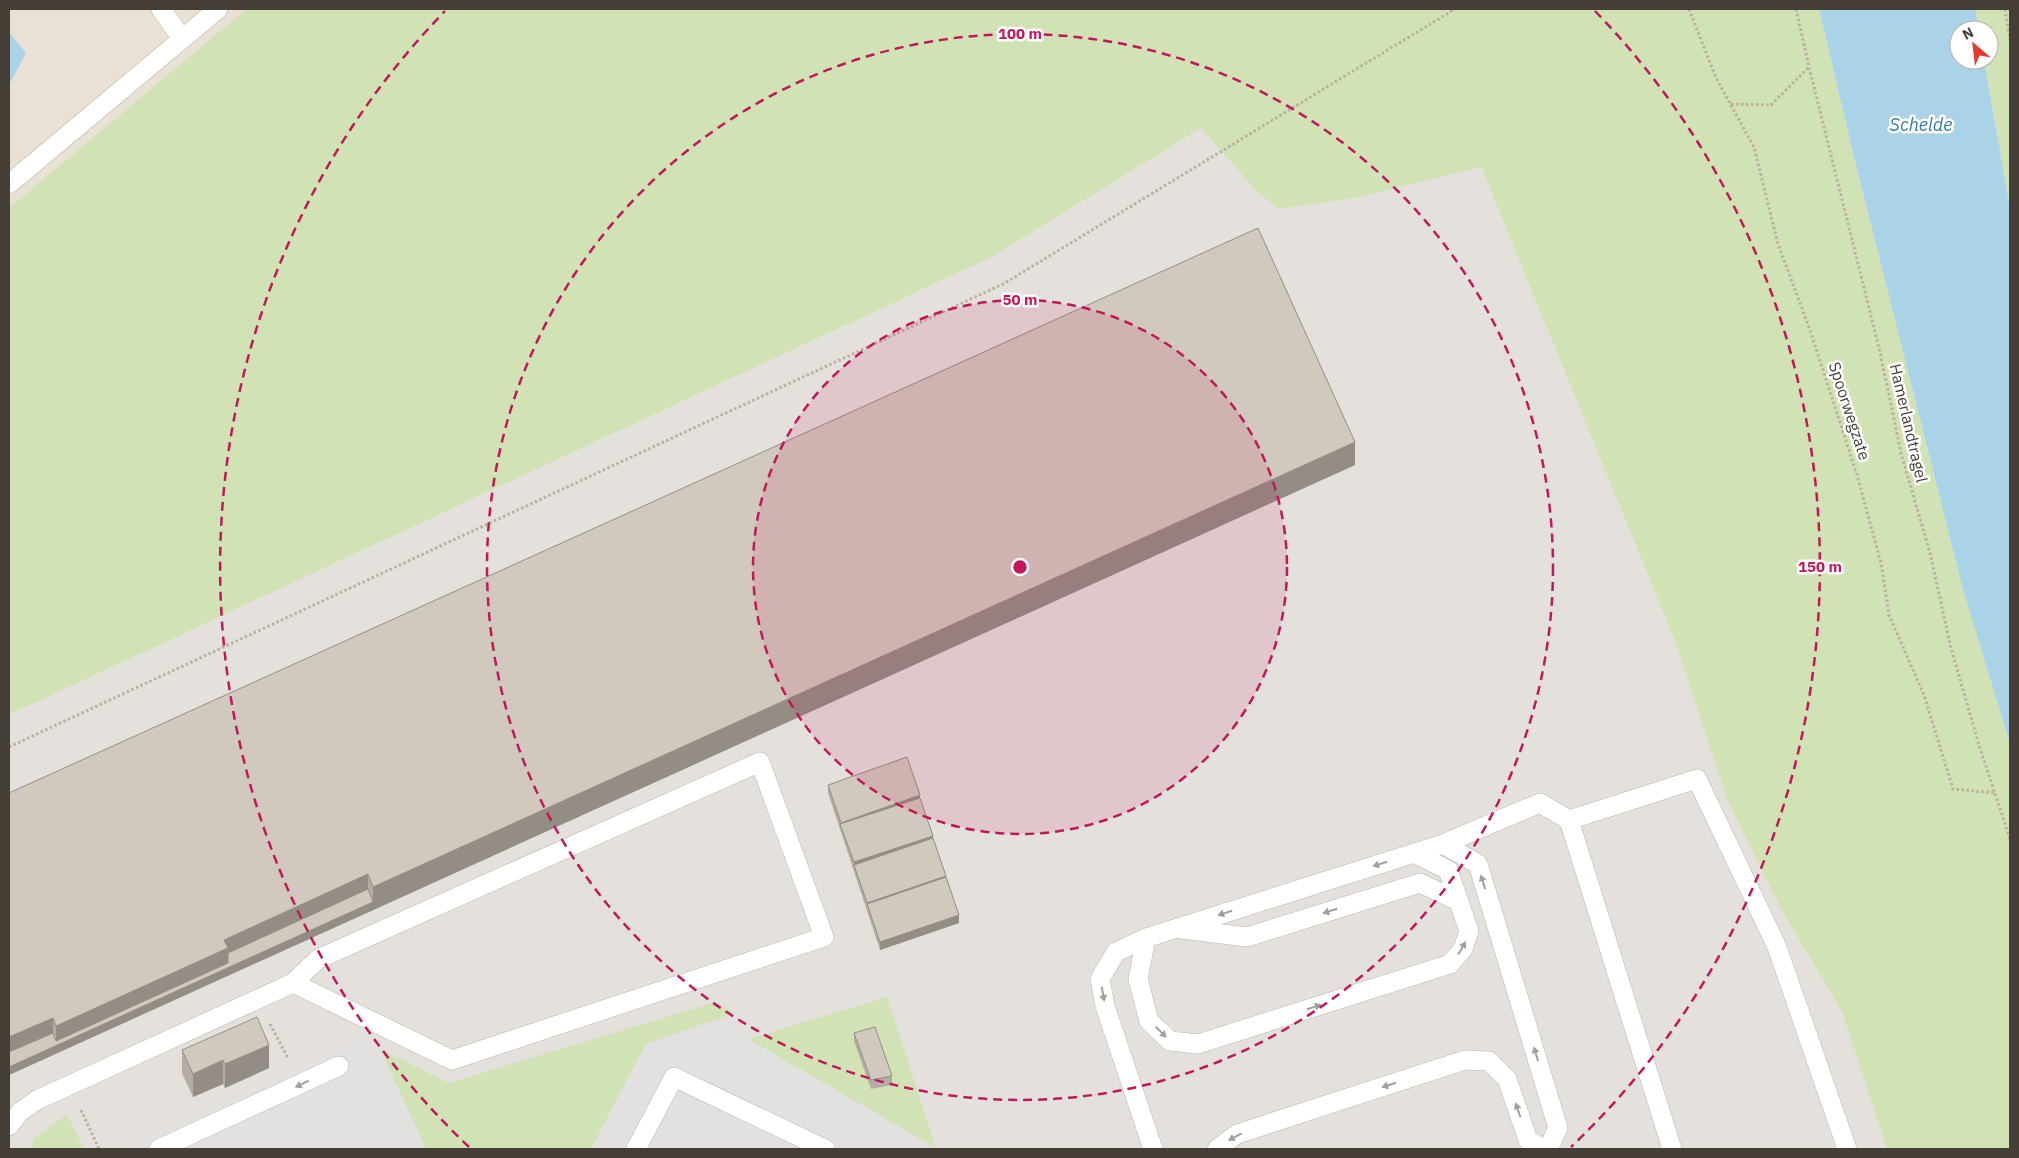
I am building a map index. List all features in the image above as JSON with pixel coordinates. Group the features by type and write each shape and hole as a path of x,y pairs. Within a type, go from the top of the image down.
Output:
{"lane":[{"path":"161,9 182,39"},
{"path":"9,184 218,9"},
{"path":"9,1126 20,1112 37,1100 292,983 318,959 760,762 824,937 452,1060 292,983"},
{"path":"1569,820 1697,779 1777,947 1847,1149"},
{"path":"1153,1149 1105,1006 1100,979 1116,952 1146,938 1443,844 1540,803 1569,820 1672,1149"},
{"path":"1443,844 1478,864 1558,1128 1548,1149"},
{"path":"1146,938 1138,979 1150,1021 1170,1041 1198,1044 1450,964 1463,949 1469,931 1448,870 1414,853"},
{"path":"1177,928 1247,938 1420,883 1458,901"},
{"path":"1217,1149 1238,1134 1465,1060 1489,1061 1507,1079 1528,1140 1543,1149"},
{"path":"160,1149 339,1066"},
{"path":"637,1149 674,1077 825,1149"}],"path":[{"path":"9,747 1005,283 1455,9"},
{"name":"Spoorwegzate","path":"1689,9 1716,78 1754,147 1778,244 1810,330 1857,475 1881,563 1889,615 1924,696 1954,789 1996,793"},
{"name":"Hamerlandtragel","path":"1796,9 1880,352 1901,453 1930,553 1951,648 1979,745 2010,839"},
{"path":"2005,9 2010,40"},
{"path":"1730,104 1771,105 1809,67"},
{"path":"258,998 301,1084"},
{"path":"69,1085 99,1149"}],"shaded area":[{"path":"9,9 246,9 9,208"},
{"path":"1201,128 1257,192 1279,209 1356,198 1481,167 1676,644 1727,800 1781,909 1842,1012 1887,1149 9,1149 9,715 992,257"},
{"path":"735,1013 748,1039 937,1149 591,1149 646,1044"},
{"path":"359,1039 380,1049 426,1149 126,1149"}],"green space":[{"path":"246,9 1819,9 1854,157 1963,590 2010,744 2010,1149 1887,1149 1842,1012 1781,909 1727,800 1676,644 1481,167 1356,198 1279,209 1257,192 1201,128 992,257 9,715 9,208"},
{"path":"1975,9 2010,9 2010,208 1986,70 1999,70 1999,20 1977,20"},
{"path":"887,997 936,1148 748,1039"},
{"path":"716,1002 735,1013 646,1044 591,1149 426,1149 380,1049 449,1083"},
{"path":"67,1114 84,1149 32,1149 33,1139"}],"water":[{"name":"Schelde","path":"1819,9 1975,9 1977,20 1949,20 1949,70 1986,70 2010,208 2010,744 1963,590 1854,157"},
{"path":"9,32 26,53 9,85"}],"building":[{"path":"1258,228 1355,442 373,887 368,874 224,940 228,948 56,1026 53,1018 9,1037 9,793"},
{"path":"907,757 920,795 841,823 828,785"},
{"path":"920,798 933,836 854,862 840,824"},
{"path":"933,838 946,876 867,903 854,865"},
{"path":"946,877 959,915 880,942 867,904"},
{"path":"368,889 373,902 9,1067 9,1052 53,1033 56,1041 228,963 228,953"},
{"path":"257,1017 269,1045 225,1064 223,1060 193,1074 182,1050"},
{"path":"875,1027 892,1076 871,1080 854,1033"}]}
